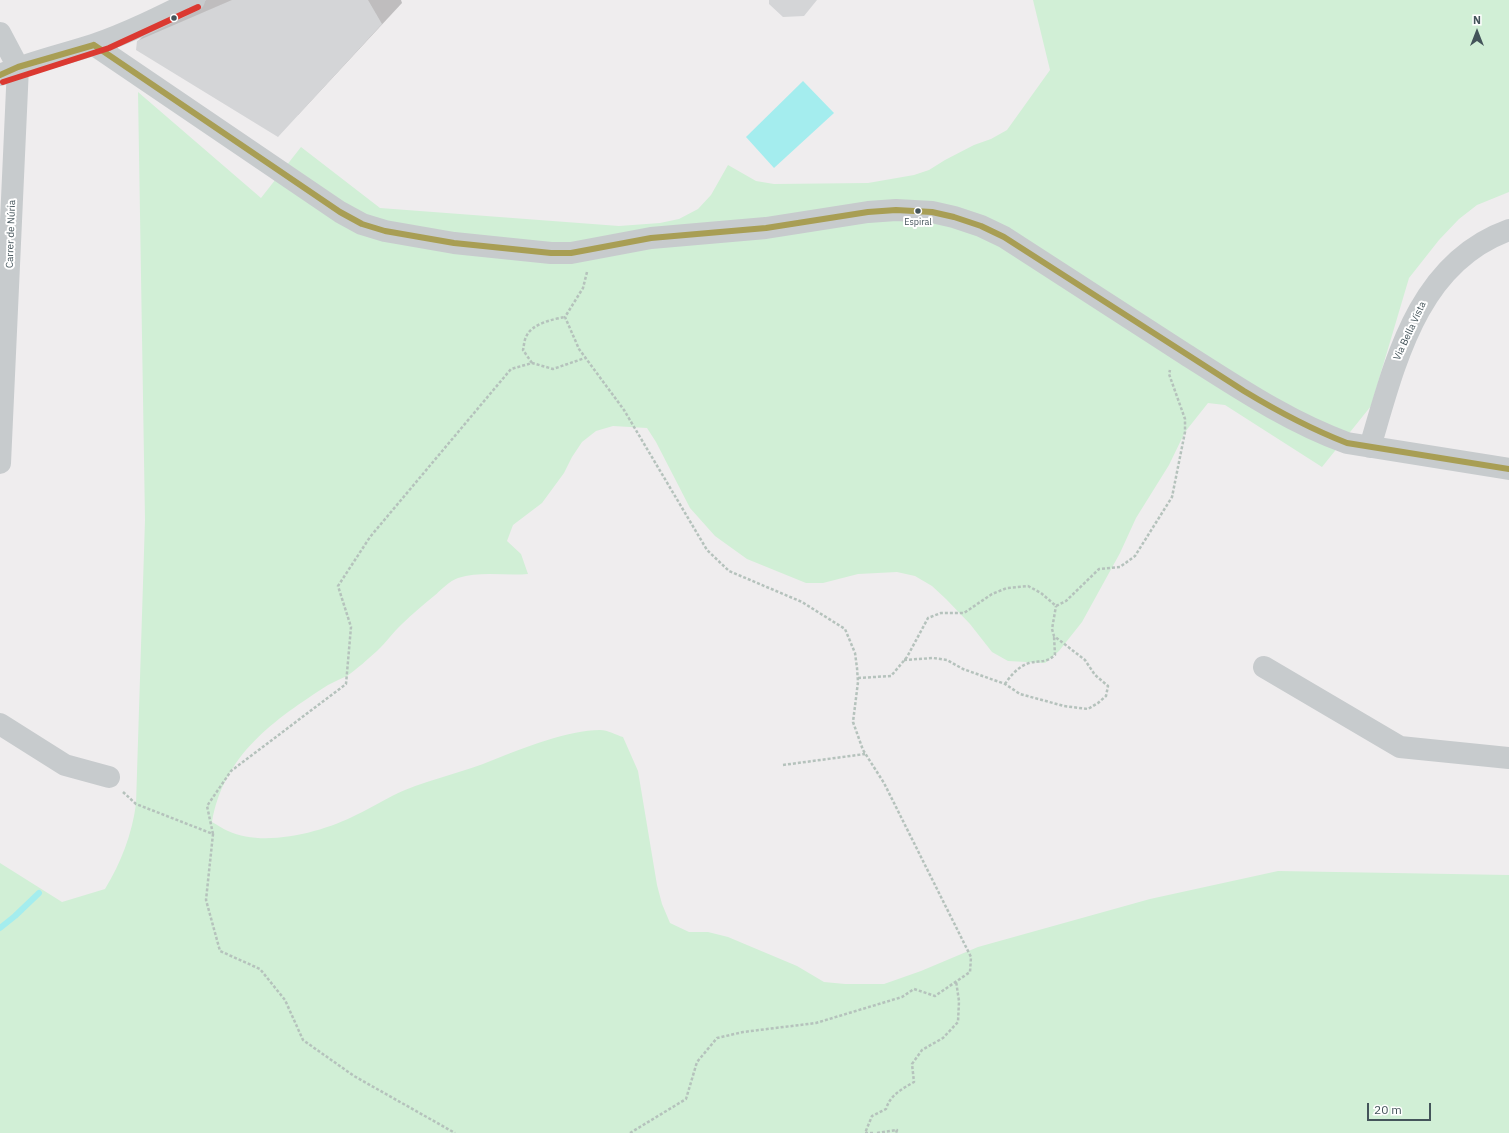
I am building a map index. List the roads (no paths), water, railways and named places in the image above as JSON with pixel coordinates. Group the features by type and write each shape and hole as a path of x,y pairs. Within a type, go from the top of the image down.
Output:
{"street":[{"path":"0,33 9,71 94,45 131,30 194,0"},
{"path":"94,45 327,203 362,224 385,231 431,239 528,252 564,253 593,250 651,238 766,228 868,212 896,210 932,212 954,217 981,226 1004,237 1177,349 1290,418 1322,434 1347,443 1509,469"},
{"name":"Carrer de Núria","path":"0,463 9,71"},
{"name":"Via Bella Vista","path":"1370,447 1395,361 1416,314 1432,288 1453,264 1482,243 1509,230"},
{"path":"1264,667 1400,747 1509,758"},
{"path":"0,724 65,765 109,777"}],"water":[{"path":"803,81 834,113 774,168 746,137"}],"waterway":[{"path":"0,928 39,893"}],"place":[{"name":"Espiral","path":"918,211"}]}
